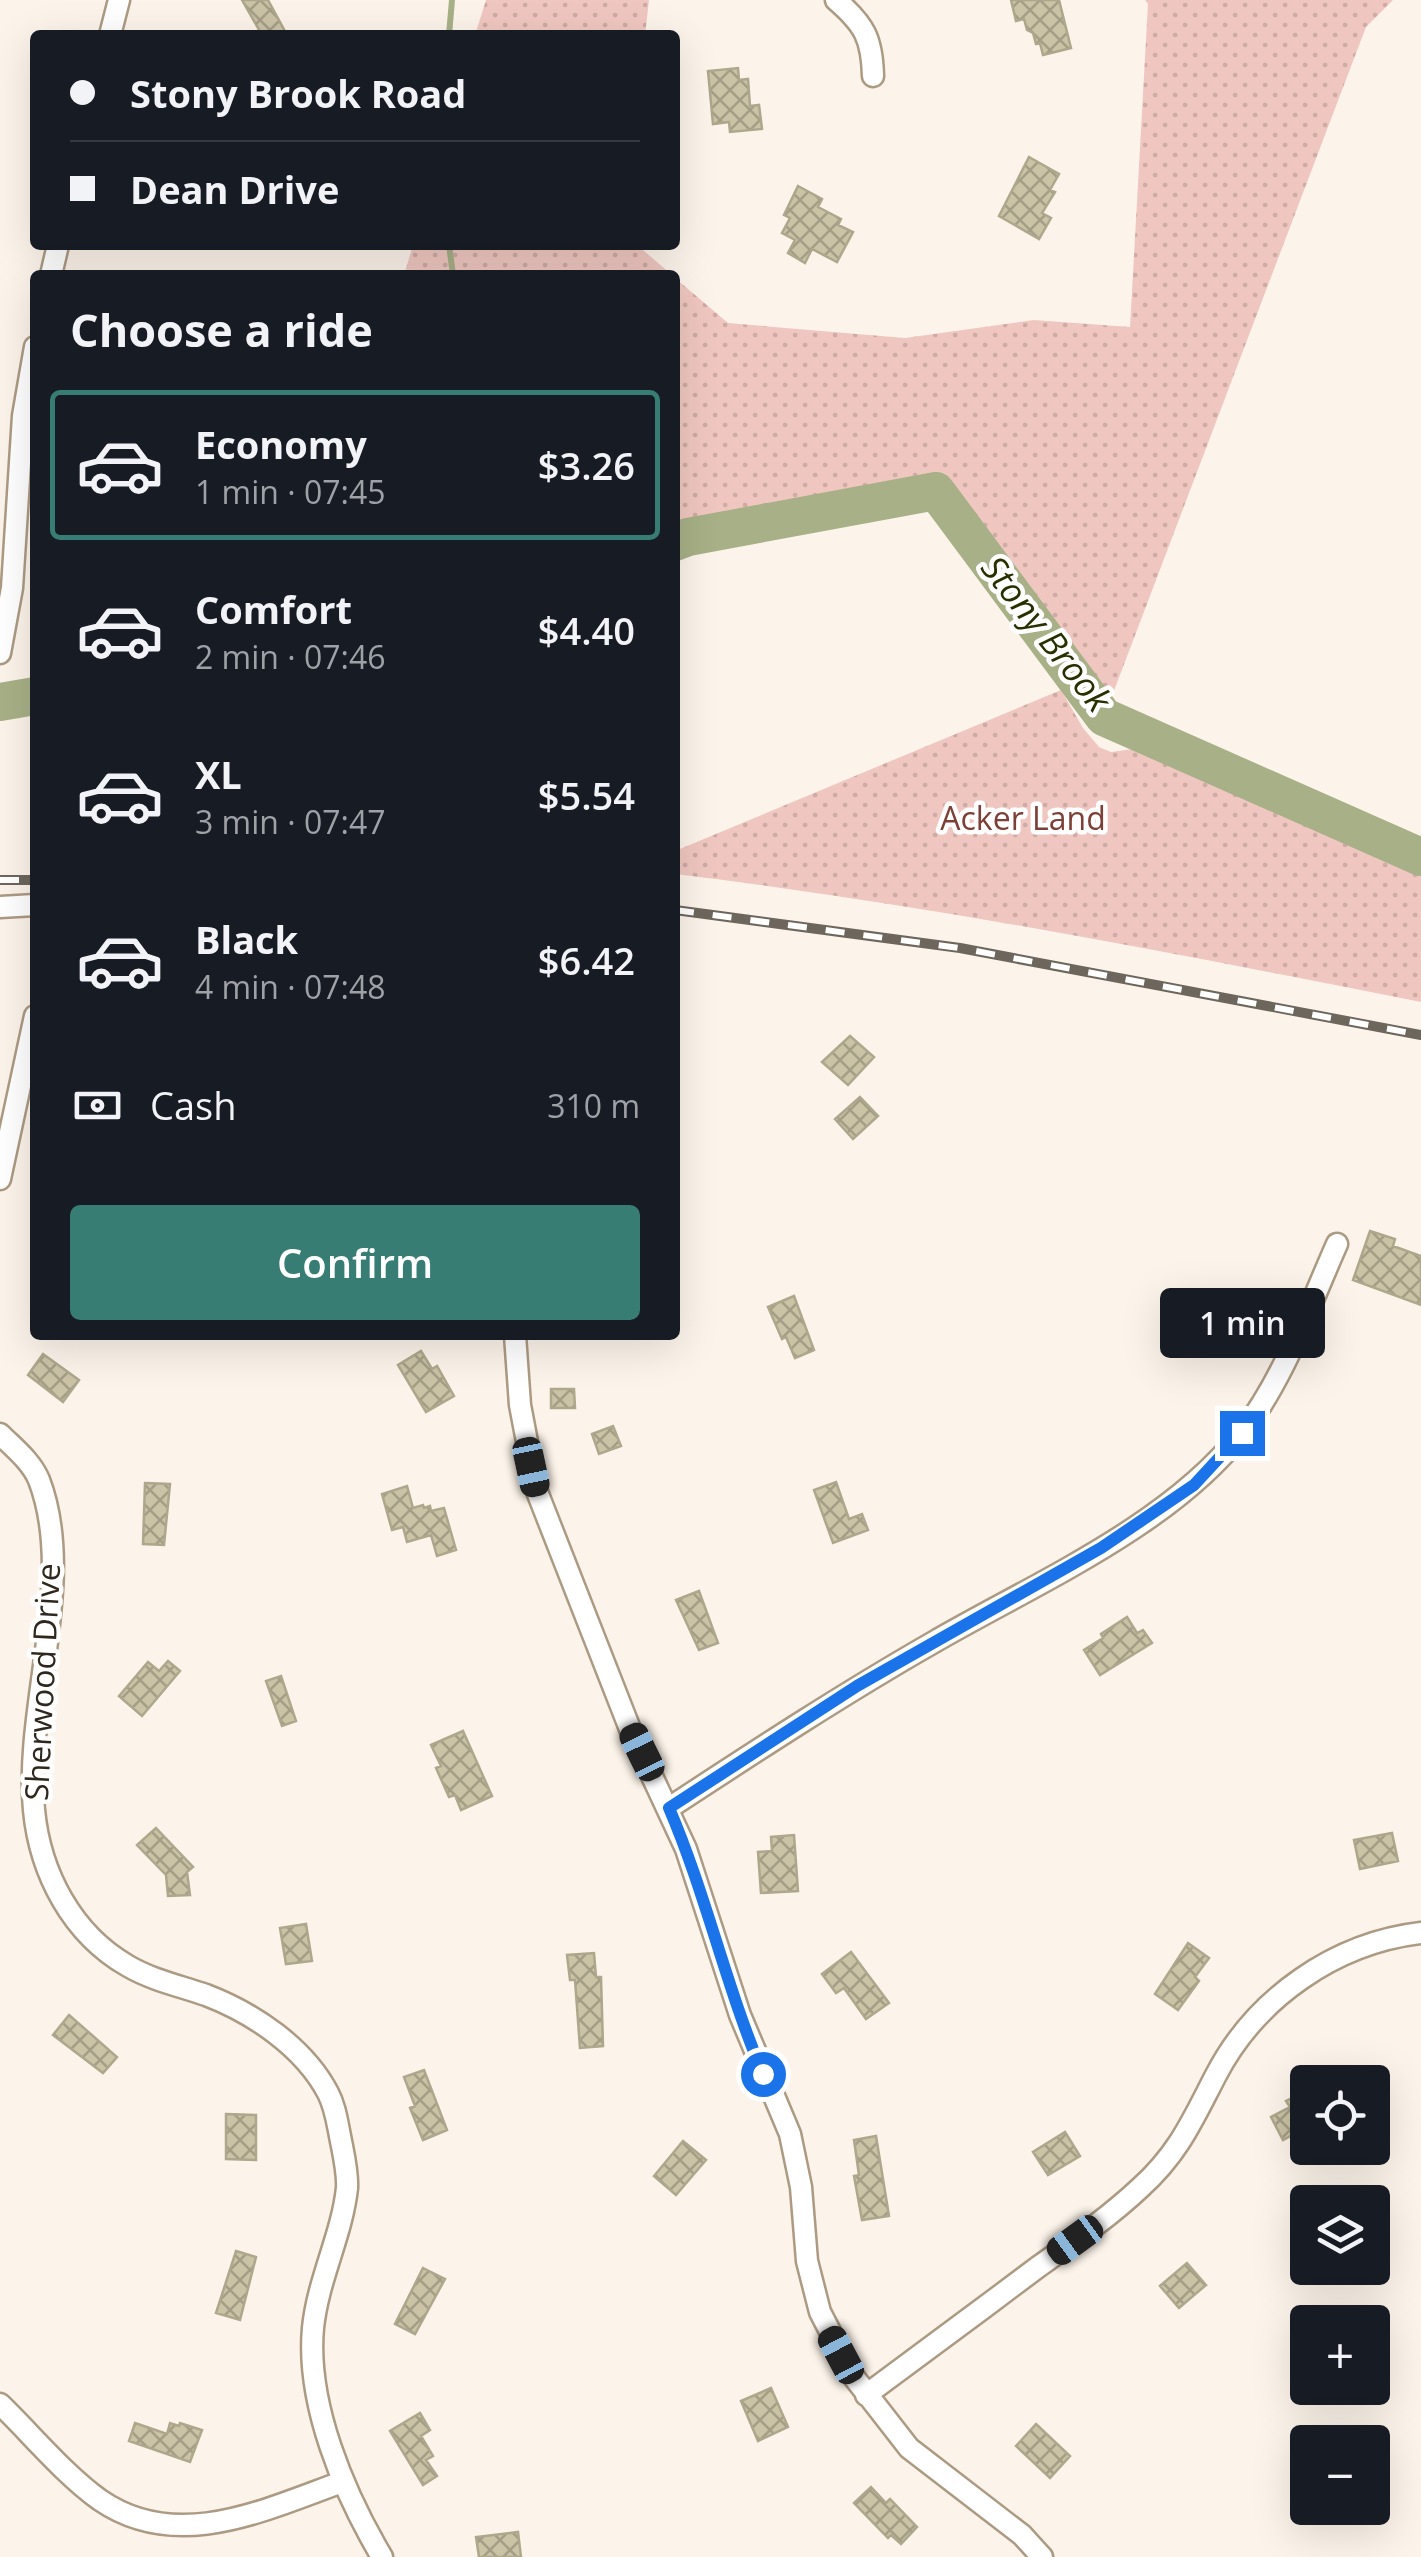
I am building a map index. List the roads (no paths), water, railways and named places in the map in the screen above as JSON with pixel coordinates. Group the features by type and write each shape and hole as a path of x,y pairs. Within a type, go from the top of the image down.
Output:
{"street":[{"path":"111,30 119,0"},
{"path":"836,0 857,20 871,42 873,76"},
{"path":"0,653 12,588 22,416 30,374"},
{"path":"0,907 30,906"},
{"path":"0,1179 30,1039"},
{"path":"669,1808 857,1686 1101,1548 1194,1485 1242,1433 1284,1361 1337,1244"},
{"path":"515,1340 520,1405 536,1489 630,1729 686,1848 740,2015 790,2134 801,2187 807,2262 820,2312 866,2394 909,2448 1022,2535 1042,2557"},
{"name":"Sherwood Drive","path":"0,1434 30,1463 52,1527 51,1582 35,1744 34,1808 50,1877 68,1912 99,1945 129,1966 210,1997 281,2037 326,2090 336,2112 347,2186 324,2269 313,2332 316,2379 342,2482 382,2557"},
{"path":"866,2394 1104,2218 1149,2180 1186,2136 1230,2050 1286,1990 1308,1973 1358,1948 1421,1933"},
{"path":"0,2404 97,2498 154,2524 224,2522 342,2482"}],"waterway":[{"path":"449,30 452,0"},
{"path":"450,250 452,270"},
{"name":"Stony Brook","path":"680,540 936,491 1104,717 1421,857"},
{"name":"Stony Brook","path":"0,702 30,697"}],"railway":[{"path":"0,880 30,880"},
{"path":"680,911 960,948 1421,1035"}],"park label":[{"name":"Acker Land","path":"1023,819"}]}
